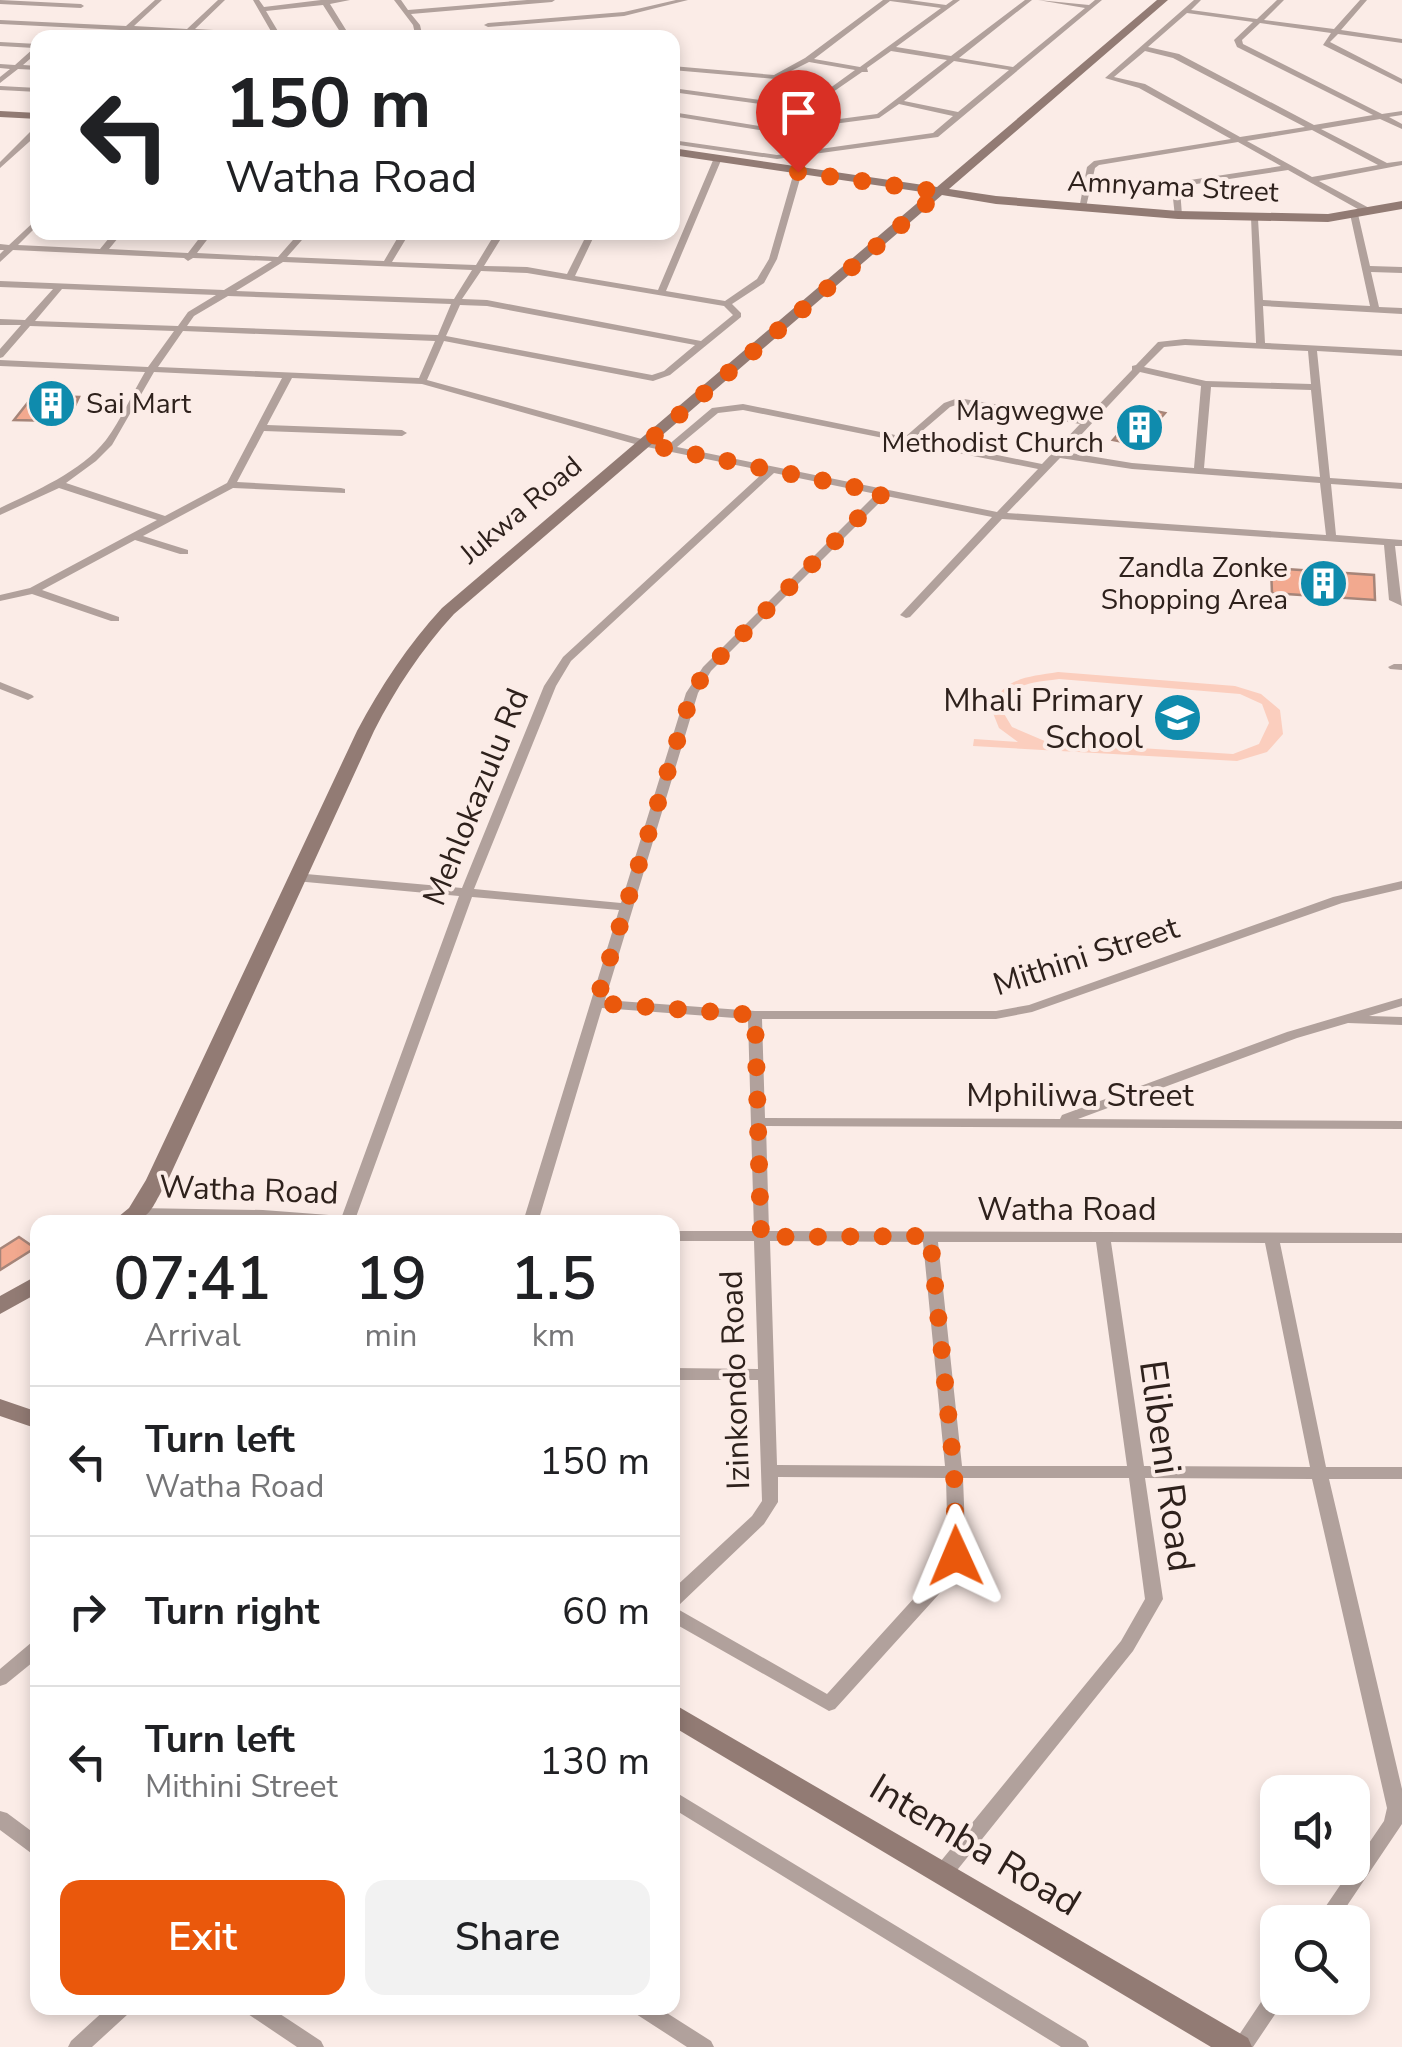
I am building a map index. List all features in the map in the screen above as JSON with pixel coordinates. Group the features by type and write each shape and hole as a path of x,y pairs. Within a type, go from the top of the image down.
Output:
{"street":[{"path":"128,28 158,0"},
{"path":"190,30 222,0"},
{"path":"256,0 275,30"},
{"path":"262,9 348,0"},
{"path":"397,0 416,30"},
{"path":"408,12 552,0"},
{"path":"488,25 624,14 686,0"},
{"path":"680,69 775,78 808,60 890,0 947,7"},
{"path":"680,91 771,104 816,101 958,0"},
{"path":"680,115 779,130 874,118 1029,0"},
{"path":"1040,0 1095,4"},
{"name":"Jukwa Road","path":"132,1215 158,1180 295,877 388,687 419,640 448,610 1164,0"},
{"path":"1198,0 1109,78 1142,86 1314,179 1361,213 1375,310"},
{"path":"1280,0 1238,40 1240,45 1402,127"},
{"path":"1364,0 1327,45 1402,82"},
{"path":"324,1 343,30"},
{"path":"0,2 85,3"},
{"path":"57,30 85,3"},
{"path":"680,143 786,156 920,140 944,131 1095,4"},
{"path":"472,7 489,30"},
{"path":"1185,11 1402,41"},
{"path":"0,22 169,30"},
{"path":"0,44 30,46"},
{"path":"1142,48 1176,56 1386,166"},
{"path":"892,50 1014,69"},
{"path":"0,80 30,54"},
{"path":"808,60 864,70"},
{"path":"0,66 30,68"},
{"path":"0,88 30,90"},
{"path":"899,102 959,116"},
{"path":"1082,207 1094,164 1402,113"},
{"path":"0,114 30,116"},
{"path":"0,166 30,137"},
{"name":"Amnyama Street","path":"680,152 940,192 1178,215 1254,218 1361,213 1402,205"},
{"path":"660,292 718,158"},
{"path":"1314,179 1402,163"},
{"path":"1178,215 1176,189 1180,184 1291,166"},
{"path":"728,304 761,281 774,259 798,172"},
{"path":"1254,218 1261,345"},
{"path":"0,258 6,247 30,227"},
{"path":"101,253 112,240"},
{"path":"188,258 203,240"},
{"path":"0,512 58,484 108,443 176,330 190,314 280,260 297,240"},
{"path":"386,263 401,240"},
{"path":"422,381 457,301 497,240"},
{"path":"571,276 588,240"},
{"path":"0,322 441,338 653,378 667,374 736,320 736,311 728,304 571,276 482,267 188,258 6,247"},
{"path":"1367,269 1402,270"},
{"path":"0,284 457,301 511,307 704,344"},
{"path":"0,355 59,287"},
{"path":"1261,303 1402,311"},
{"path":"906,615 1161,344 1261,345 1402,354"},
{"path":"1312,349 1331,536"},
{"path":"0,364 422,381 645,444 1002,516 1395,543 1394,600 1402,603"},
{"path":"1135,368 1206,384 1314,386"},
{"path":"232,485 288,378"},
{"path":"1200,472 1206,384"},
{"path":"908,439 947,405 958,401 1084,422"},
{"path":"669,449 714,410 727,407 1042,467"},
{"path":"259,428 402,433"},
{"path":"1056,454 1200,472 1402,486"},
{"name":"Mehlokazulu Rd","path":"349,1215 467,892 550,686 567,659 773,470"},
{"path":"58,484 167,520"},
{"path":"0,598 33,591 232,485 341,491"},
{"path":"532,1215 692,693 707,670 883,493"},
{"path":"135,537 184,552"},
{"path":"33,591 116,619"},
{"path":"0,685 28,696"},
{"path":"295,877 626,907"},
{"name":"Mithini Street","path":"596,1003 755,1015 963,1018 1014,1011 1338,900 1402,886"},
{"path":"1057,1122 1337,1020 1402,1002"},
{"name":"Izinkondo Road","path":"680,1593 758,1520 770,1502 755,1015"},
{"path":"1337,1020 1402,1022"},
{"name":"Mphiliwa Street","path":"757,1122 1402,1125"},
{"name":"Watha Road","path":"680,1236 1402,1238"},
{"path":"680,1618 829,1704 952,1567 957,1542 954,1470 930,1236"},
{"name":"Elibeni Road","path":"943,1873 1143,1624 1154,1599 1133,1472 1103,1237"},
{"path":"1271,1238 1397,1816 1337,1905"},
{"path":"0,1306 30,1287"},
{"path":"680,1374 767,1375"},
{"path":"0,1408 30,1418"},
{"path":"770,1470 1402,1473"},
{"path":"0,1679 30,1654"},
{"name":"Intemba Road","path":"680,1718 1239,2047"},
{"path":"680,1803 1079,2047"},
{"path":"0,1818 30,1842"},
{"path":"78,2047 113,2015"},
{"path":"266,2015 314,2047"},
{"path":"654,2015 704,2047"},
{"path":"1239,2047 1262,2015"}],"shaded area":[{"path":"1058,672 1235,686 1261,694 1280,710 1283,734 1267,752 1237,761 973,746 974,739 1018,742 999,728 991,708 996,698 1010,684","holes":["1059,679 1240,694 1262,704 1269,723 1259,744 1233,754 1047,742 1012,727 1003,712 1018,689"]}],"building":[{"name":"Sai Mart","path":"33,396 79,397 73,410 59,421 14,420"},
{"name":"Magwegwe Methodist Church","path":"1141,408 1165,413 1137,445 1113,440"},
{"name":"Zandla Zonke Shopping Area","path":"1271,568 1374,575 1375,600 1272,593"},
{"path":"19,1237 30,1245 30,1251 0,1270 0,1249"}],"place":[{"name":"Sai Mart","path":"51,404"},
{"name":"Magwegwe Methodist Church","path":"1139,427"},
{"name":"Zandla Zonke Shopping Area","path":"1323,584"},
{"name":"Mhali Primary School","path":"1178,718"}],"route":[{"path":"798,172 940,192 645,444 883,493 707,670 692,693 596,1003 755,1015 761,1237 930,1236 954,1470 956,1556"}]}
